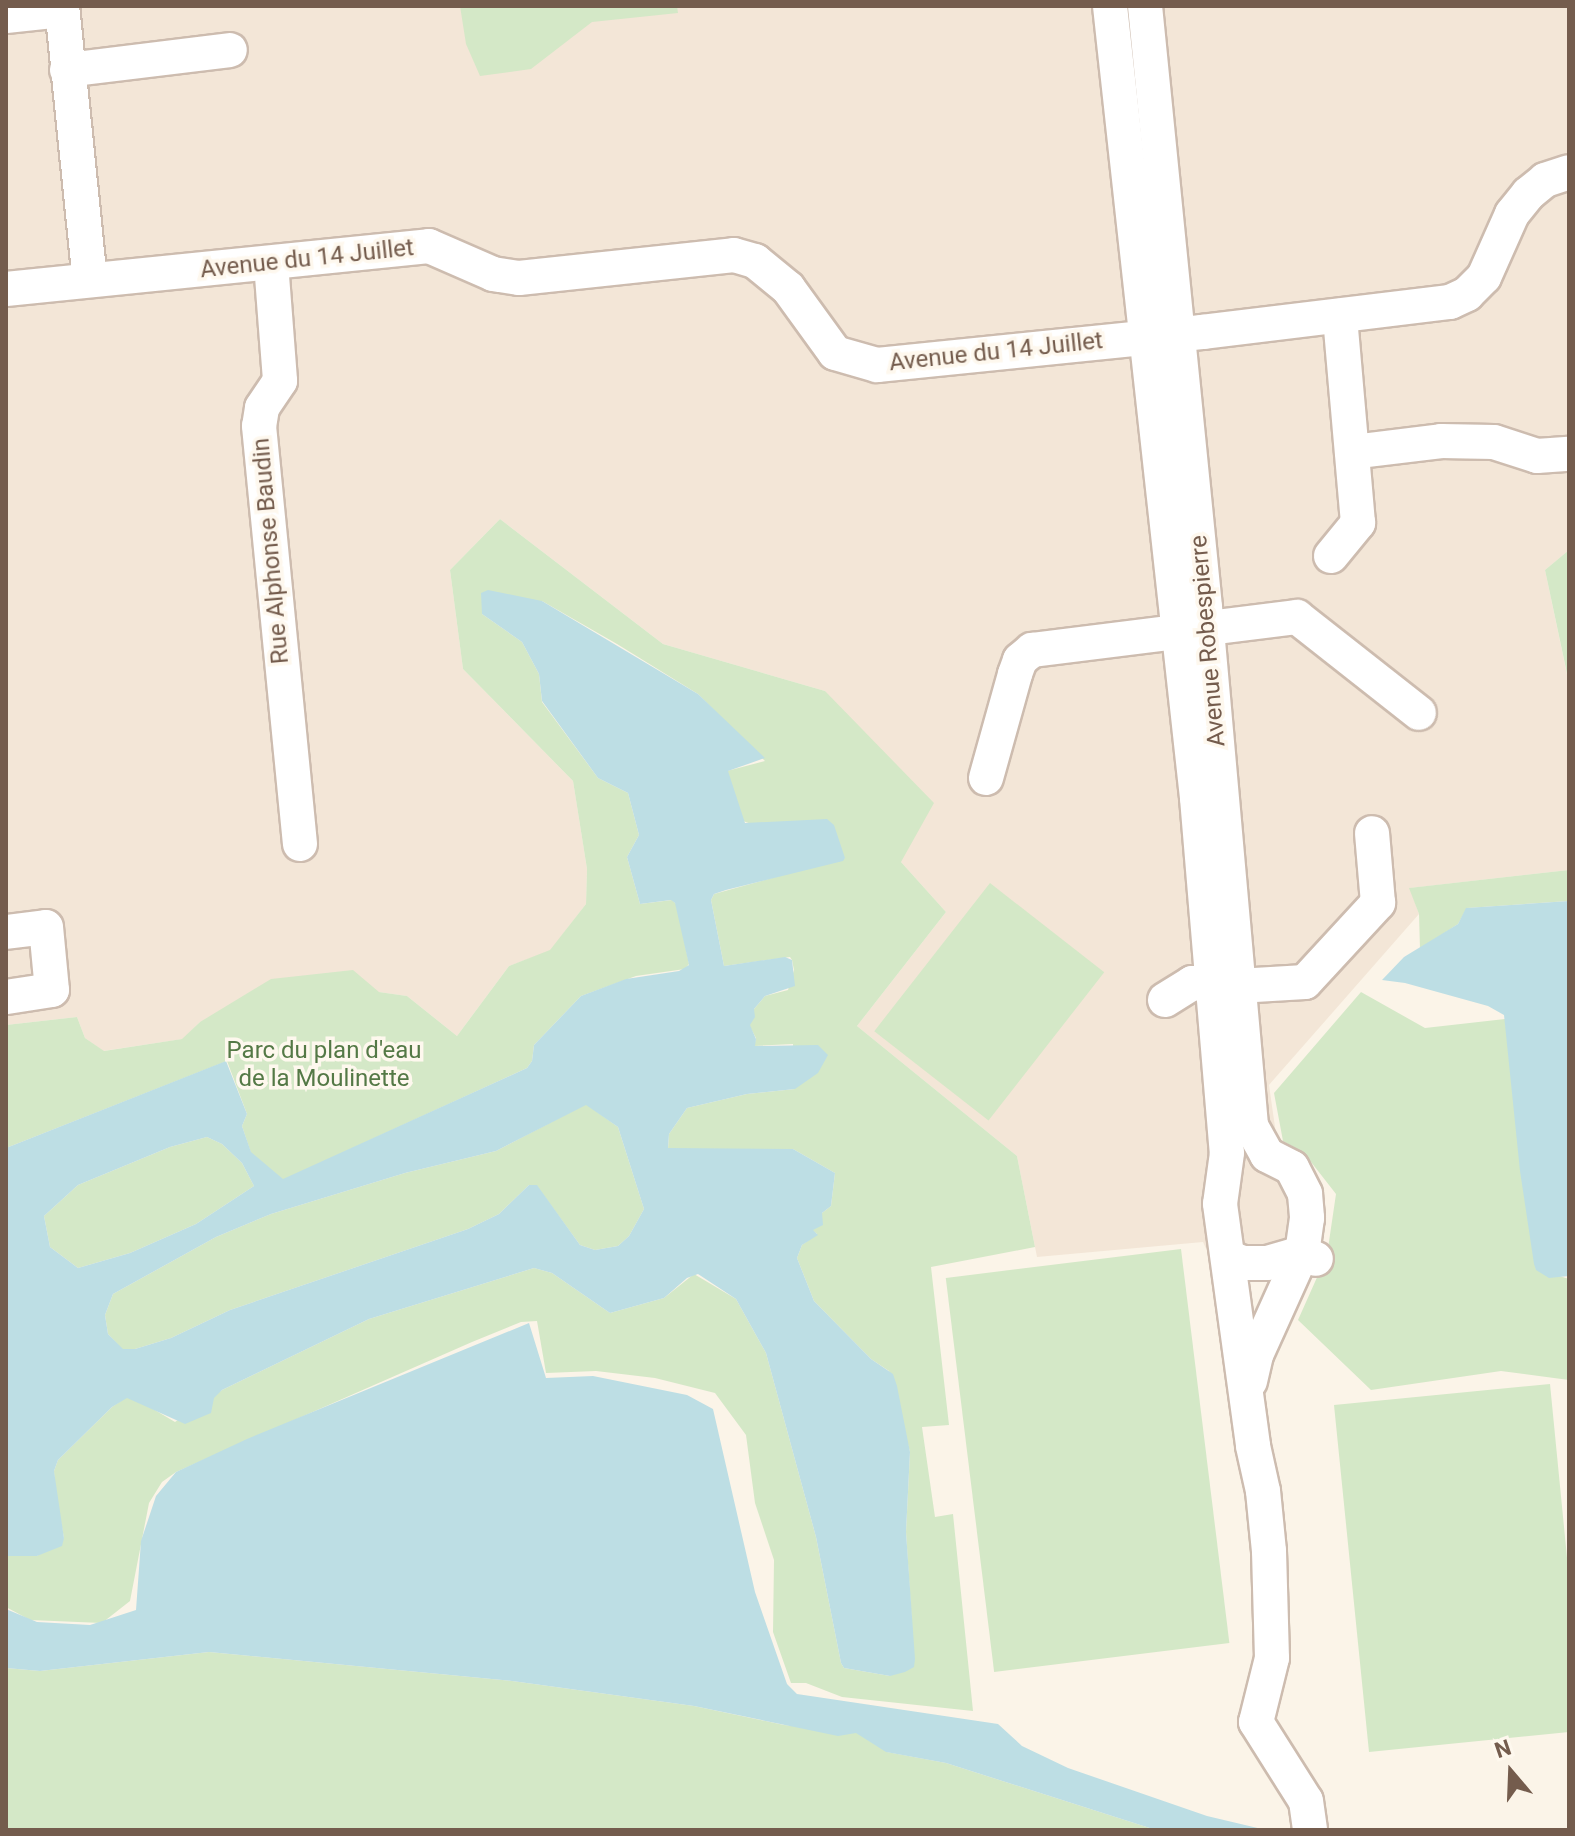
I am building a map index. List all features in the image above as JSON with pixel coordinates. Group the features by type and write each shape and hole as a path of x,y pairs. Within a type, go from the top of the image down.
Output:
{"street":[{"name":"Avenue Robespierre","path":"1110,6 1144,337 1193,630"},
{"name":"Avenue Robespierre","path":"1145,6 1178,334 1193,630 1197,798 1251,1126 1267,1155 1292,1168 1301,1179 1307,1218 1309,1256 1256,1355 1247,1394"},
{"path":"6,16 62,8 90,280"},
{"path":"67,70 230,50"},
{"name":"Avenue du 14 Juillet","path":"6,289 429,246 470,266 519,278 734,255 755,261 788,288 835,353 877,365 1432,306 1467,294 1484,277 1512,214 1528,194 1545,180 1569,172"},
{"name":"Rue Alphonse Baudin","path":"271,263 280,381 262,408 259,426 300,844"},
{"path":"1331,556 1358,523 1340,316"},
{"path":"1352,452 1441,441 1494,442 1553,455"},
{"path":"986,778 1020,660 1032,650 1297,617 1419,713"},
{"path":"1165,1000 1192,983 1305,982 1378,903 1372,833"},
{"path":"6,932 46,927 52,990 6,997"},
{"name":"Avenue Robespierre","path":"1226,985 1227,1153 1220,1204 1247,1394"},
{"path":"1228,1257 1243,1263 1267,1263 1309,1256"},
{"path":"1247,1394 1268,1536 1272,1658 1256,1722 1306,1801 1310,1830"}],"shaded area":[{"path":"6,6 1569,6 1569,550 1545,570 1569,684 1569,870 1410,888 1419,914 1269,1085 1278,1148 1297,1160 1324,1196 1316,1259 1223,1285 1203,1242 1037,1257 1017,1156 857,1026 946,912 901,862 825,691 663,644 500,519 450,570 463,669 573,781 587,869 586,904 550,951 509,966 457,1036 407,996 379,992 200,1022 183,1039 103,1051 85,1038 77,1017 6,1025"}],"green space":[{"path":"460,6 677,6 678,13 592,22 531,69 480,76 466,44"},
{"name":"Parc du plan d'eau de la Moulinette","path":"500,519 663,644 825,691 934,803 901,862 946,912 857,1026 1017,1156 1035,1247 931,1267 949,1425 922,1427 935,1517 953,1514 973,1711 842,1697 806,1683 791,1683 773,1632 774,1560 755,1503 746,1435 715,1393 655,1378 596,1371 546,1373 537,1321 521,1322 472,1342 176,1472 162,1482 149,1503 130,1601 102,1623 30,1620 6,1607 6,1556 37,1556 64,1538 55,1490 54,1471 58,1460 112,1407 127,1397 138,1400 175,1422 222,1390 369,1319 534,1268 552,1273 610,1313 664,1298 694,1274 736,1299 766,1353 816,1537 841,1663 844,1668 890,1676 912,1625 906,1532 910,1452 889,1371 871,1359 814,1301 797,1258 802,1245 817,1234 812,1230 822,1213 831,1206 835,1173 793,1149 668,1149 669,1134 687,1108 747,1094 795,1089 793,1044 754,1046 756,1038 749,1025 754,1009 765,996 788,990 794,970 792,960 790,957 724,966 711,900 714,894 845,858 743,821 727,771 765,761 698,694 617,644 542,601 482,614 522,642 539,674 542,702 598,778 628,793 639,835 627,857 640,904 672,900 677,905 689,964 685,969 636,976 581,996 534,1045 532,1061 527,1068 283,1180 251,1153 242,1126 247,1114 227,1061 6,1148 6,1025 77,1017 85,1038 104,1051 182,1039 200,1022 271,979 353,970 379,992 407,996 457,1036 509,966 550,950 586,904 587,869 573,781 463,669 450,570"},
{"path":"1569,550 1569,683 1545,570"},
{"path":"1569,870 1569,901 1467,908 1458,924 1420,949 1419,914 1409,888"},
{"path":"990,883 1104,972 989,1120 874,1031"},
{"path":"1361,992 1425,1028 1505,1019 1536,1269 1569,1279 1569,1380 1501,1371 1371,1390 1298,1320 1327,1255 1336,1194 1304,1153 1283,1141 1274,1093"},
{"path":"586,1104 618,1127 644,1209 629,1236 618,1246 595,1250 580,1245 537,1186 529,1185 499,1214 468,1229 230,1310 171,1338 135,1349 122,1349 108,1334 105,1315 113,1294 216,1237 271,1214 405,1173 496,1151"},
{"path":"207,1137 222,1144 242,1163 254,1186 196,1224 130,1253 78,1268 50,1247 44,1216 78,1185 170,1147"},
{"path":"1181,1249 1229,1643 994,1672 946,1278"},
{"path":"1550,1384 1569,1578 1569,1732 1369,1752 1334,1405"},
{"path":"209,1652 512,1681 694,1706 784,1725 856,1732 887,1752 946,1763 1156,1830 6,1830 6,1668 40,1671"}],"water":[{"path":"488,590 542,601 698,694 765,758 728,771 745,823 827,819 834,825 845,858 843,861 726,890 714,894 711,900 724,966 785,957 792,960 795,986 765,996 754,1009 755,1017 750,1025 756,1039 755,1046 818,1045 828,1055 818,1073 795,1089 747,1094 687,1108 669,1134 668,1148 793,1149 835,1173 831,1206 822,1213 823,1225 813,1230 818,1235 802,1245 797,1258 814,1301 871,1359 893,1374 897,1386 910,1452 906,1532 915,1659 914,1667 905,1672 890,1676 844,1668 841,1663 816,1537 766,1353 736,1299 698,1274 687,1278 664,1298 610,1313 552,1273 534,1268 369,1319 222,1390 214,1398 211,1413 185,1424 127,1398 112,1407 58,1460 54,1471 64,1538 62,1546 37,1556 6,1556 6,1148 226,1061 247,1114 242,1126 251,1152 283,1179 527,1068 532,1061 534,1045 581,996 626,979 679,971 689,965 675,903 671,900 640,904 627,857 639,835 628,793 598,778 542,701 539,674 522,642 482,614 481,593","holes":["586,1105 618,1127 644,1209 629,1236 618,1246 595,1250 580,1245 537,1185 529,1185 499,1214 468,1229 230,1310 171,1338 135,1349 123,1349 108,1334 105,1315 113,1294 216,1237 271,1214 405,1173 496,1151","207,1137 222,1144 242,1163 254,1186 196,1224 130,1253 78,1268 50,1247 44,1216 78,1185 170,1147"]},
{"path":"1569,901 1569,1276 1549,1278 1536,1270 1534,1264 1520,1171 1504,1015 1488,1006 1405,983 1382,980 1404,957 1458,924 1466,908"},
{"path":"529,1323 546,1378 593,1376 687,1395 713,1409 755,1592 787,1684 797,1694 998,1724 1022,1746 1068,1768 1207,1816 1266,1830 1156,1830 946,1763 886,1752 856,1733 838,1736 694,1706 512,1681 209,1652 40,1671 6,1668 6,1609 37,1622 90,1625 136,1610 141,1541 156,1496 176,1472 247,1439"}]}
